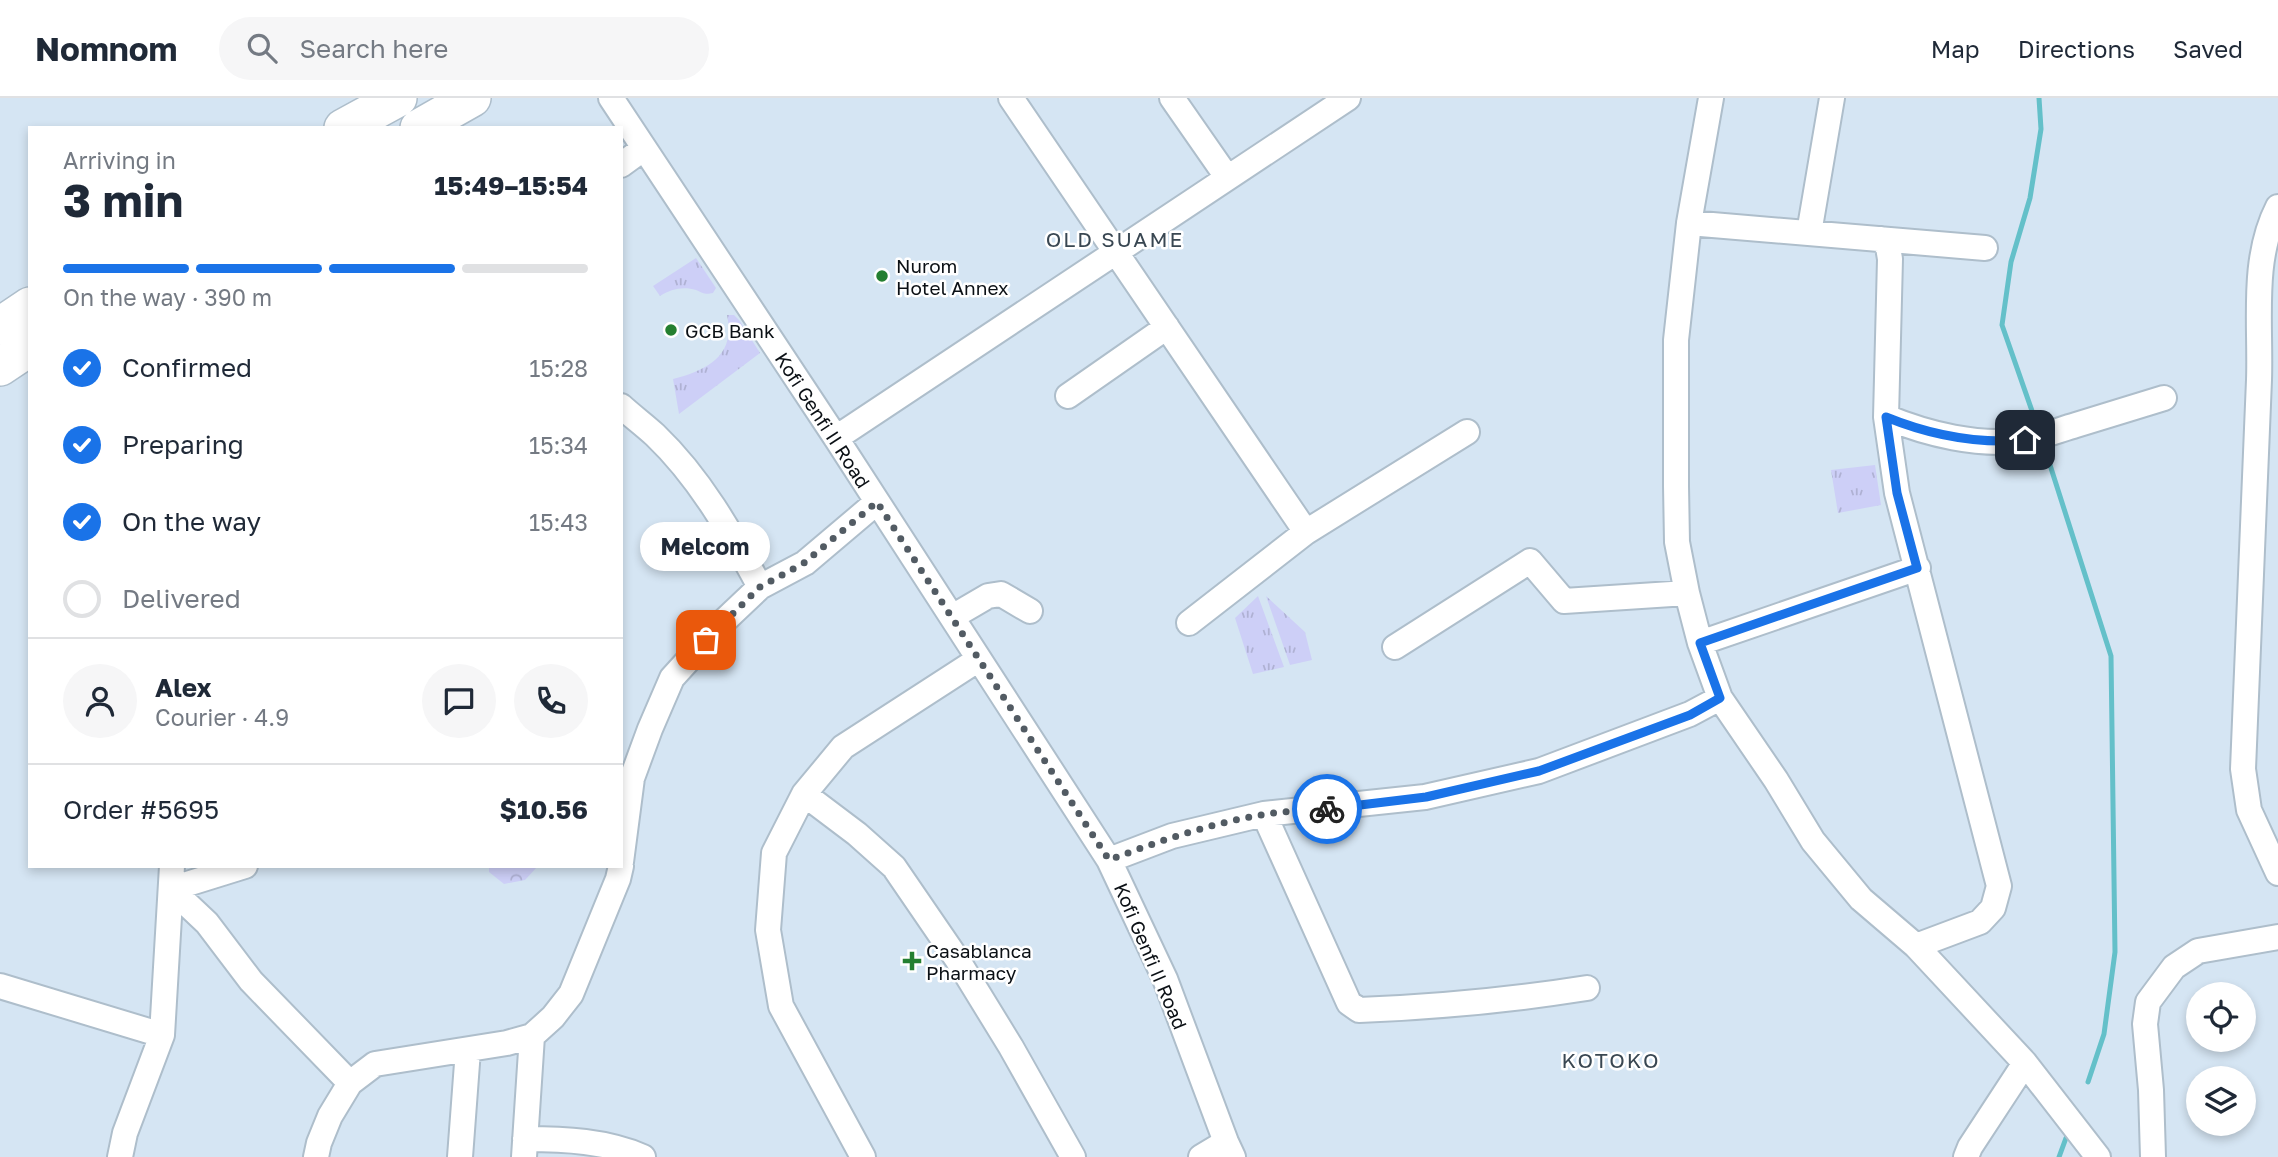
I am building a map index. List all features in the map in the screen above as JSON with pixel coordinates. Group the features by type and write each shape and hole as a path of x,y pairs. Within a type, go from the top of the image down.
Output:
{"highway":[{"path":"347,126 398,98"},
{"path":"423,126 472,98"},
{"path":"0,326 28,307"},
{"path":"0,367 28,347"}],"street":[{"name":"Kofi Genfi II Road","path":"611,98 1109,860 1165,979 1229,1150"},
{"path":"1011,98 1306,532"},
{"path":"1172,98 1227,177"},
{"path":"835,438 1348,98"},
{"path":"1711,98 1689,223 1676,340 1677,542 1700,643 1720,698 1776,780 1813,841 1861,899 1916,946 2025,1063 2098,1157"},
{"path":"1809,233 1832,98"},
{"path":"623,164 643,149"},
{"path":"2278,207 2269,225 2261,261 2259,379 2243,769 2249,810 2278,873"},
{"path":"1689,223 1985,248"},
{"path":"1881,239 1888,247 1890,259 1886,417 1897,493 1999,886 1993,908 1980,922 1916,946"},
{"path":"1068,396 1167,327"},
{"path":"1886,417 1937,435 2000,442 2037,437 2164,398"},
{"path":"623,408 656,436 692,477 732,535 760,587"},
{"path":"1189,623 1306,532 1467,432"},
{"path":"623,848 632,778 672,678 724,621 760,587 804,563 877,502"},
{"path":"1395,647 1530,561 1564,601 1687,593"},
{"path":"1700,643 1917,568"},
{"path":"952,617 988,596 1001,594 1030,611"},
{"path":"863,1157 781,1006 768,930 774,853 804,794 844,747 979,659"},
{"path":"1109,860 1172,836 1264,814 1426,797 1539,771 1690,715 1720,698"},
{"path":"804,794 894,866 957,959 1011,1047 1073,1157"},
{"path":"1264,814 1349,1003 1359,1010 1435,1007 1587,988"},
{"path":"171,878 233,868"},
{"path":"316,1157 330,1116 350,1083 376,1063 507,1043 532,1036 553,1017 571,994 620,868"},
{"path":"120,1157 125,1133 162,1035 171,878"},
{"path":"171,878 251,981 350,1083"},
{"path":"2153,1157 2151,1077 2145,1024 2148,1002 2174,967 2198,951 2278,937"},
{"path":"0,986 162,1035"},
{"path":"532,1036 524,1148 577,1141 624,1148 643,1157"},
{"path":"460,1157 468,1050"},
{"path":"1966,1157 2025,1063"},
{"path":"1201,1157 1229,1150"}],"green space":[{"path":"696,258 716,288 713,293 706,294 682,288 660,296 653,286"},
{"path":"727,315 734,315 739,320 760,353 679,414 673,379 707,366 723,351 729,329"},
{"path":"1875,465 1881,505 1838,513 1831,470"},
{"path":"1258,596 1284,667 1253,674 1235,618"},
{"path":"1266,596 1305,632 1312,660 1290,665"},
{"path":"489,868 536,868 525,880 504,884 489,872"}],"waterway":[{"path":"2039,98 2041,129 2030,198 2011,262 2002,325 2039,431"},
{"path":"2043,443 2111,656 2115,952 2104,1034 2088,1082"},
{"path":"2059,1157 2066,1138"}],"way so far":[{"path":"706,640 760,587 804,563 877,502 1109,860 1172,836 1213,825 1264,814 1327,809"}],"place":[{"name":"Nurom Hotel Annex","path":"882,276"},
{"name":"GCB Bank","path":"671,330"},
{"name":"Melcom","path":"706,640"},
{"name":"Casablanca Pharmacy","path":"912,961"}],"district":[{"name":"OLD SUAME","path":"1115,239"},
{"name":"KOTOKO","path":"1611,1060"}],"route":[{"path":"1327,809 1426,797 1539,771 1690,715 1720,698 1700,643 1917,568 1897,493 1886,417 1937,435 2000,442 2025,440"}]}
